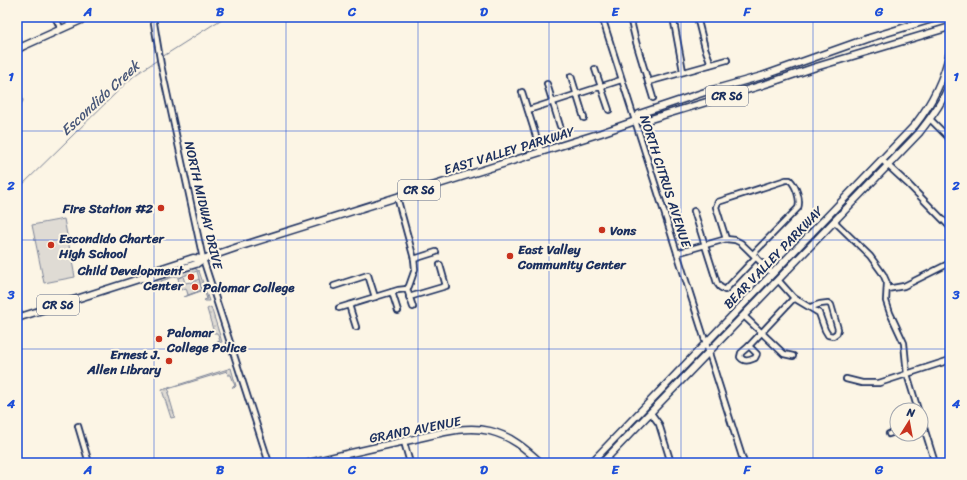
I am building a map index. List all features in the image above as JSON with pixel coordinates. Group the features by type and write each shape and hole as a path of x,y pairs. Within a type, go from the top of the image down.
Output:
{"main road":[{"path":"19,48 88,17"},
{"name":"EAST VALLEY PARKWAY","path":"637,121 639,114 939,17"},
{"name":"EAST VALLEY PARKWAY","path":"17,318 142,278 147,273 176,263 193,258 203,259 637,121 644,121 816,66 950,27"},
{"name":"BEAR VALLEY PARKWAY","path":"591,463 915,125 928,106 943,76 950,52"},
{"path":"719,98 719,93 734,87 738,83"},
{"name":"BEAR VALLEY PARKWAY","path":"602,463 888,165 930,119 940,104 950,83"},
{"name":"GRAND AVENUE","path":"309,463 454,431 482,430 508,438 520,444 541,463"}],"street":[{"path":"55,17 61,29"},
{"name":"NORTH MIDWAY DRIVE","path":"153,17 158,53 203,259 269,463"},
{"name":"NORTH CITRUS AVENUE","path":"602,17 621,80 637,121 705,344 744,463"},
{"path":"630,17 653,98"},
{"path":"682,17 676,19 674,22 684,71"},
{"path":"698,17 705,48 711,64"},
{"path":"17,40 19,48"},
{"path":"648,82 728,60"},
{"path":"595,69 609,110"},
{"path":"571,76 584,118"},
{"path":"528,110 621,80"},
{"path":"547,84 560,126"},
{"path":"522,92 541,152"},
{"path":"930,119 950,139"},
{"path":"882,160 918,193 950,227"},
{"path":"694,211 717,283 725,290 798,208 799,203 794,184 790,180 786,180 718,202 716,206 726,239"},
{"path":"397,197 414,258 415,269 407,289 413,307"},
{"path":"834,221 870,256 883,274 887,284 886,300 890,313 904,343 907,374 916,402"},
{"path":"677,253 726,239 735,240 741,243 772,274"},
{"path":"414,258 436,252"},
{"path":"887,289 904,286 950,263"},
{"path":"409,297 446,286 440,265"},
{"path":"334,286 368,275 375,296"},
{"path":"778,280 794,298 819,313 828,335 833,336 837,333 838,329 831,305 828,303 811,307"},
{"path":"340,308 403,288 407,289"},
{"path":"392,292 398,311"},
{"path":"749,346 794,298"},
{"path":"349,305 356,327"},
{"path":"744,316 784,354 793,356"},
{"path":"846,379 862,383 879,383 950,360"},
{"path":"651,413 659,424 671,463"},
{"path":"78,426 89,463"},
{"path":"404,442 410,463"},
{"path":"928,442 935,463"}],"green space":[{"path":"17,70 23,101 17,111"},
{"path":"64,219 75,277 44,283 32,225"},
{"path":"194,268 199,271 209,301 204,300 207,299 204,290 184,297 202,290 197,271 178,278 177,276 161,281 161,283 156,284 156,281 158,280"},
{"path":"183,276 185,283 191,283 199,279 202,290 188,295 186,288 181,290 178,278"},
{"path":"211,307 222,342 217,342 220,341 217,333 214,333 207,309"},
{"path":"231,368 236,386 234,388 232,387 235,386 231,375 228,375 227,371 168,389 170,392 168,393 175,417 171,418 162,390"}],"waterway":[{"name":"Escondido Creek","path":"162,57 225,17"},
{"name":"Escondido Creek","path":"17,190 123,86 135,75 159,59"}],"place":[{"name":"Fire Station #2","path":"161,208"},
{"name":"Vons","path":"602,230"},
{"name":"Escondido Charter High School","path":"51,245"},
{"name":"East Valley Community Center","path":"510,256"},
{"name":"Child Development Center","path":"191,277"},
{"name":"Palomar College","path":"195,287"},
{"name":"Palomar College Police","path":"159,339"},
{"name":"Ernest J. Allen Library","path":"169,361"}]}
